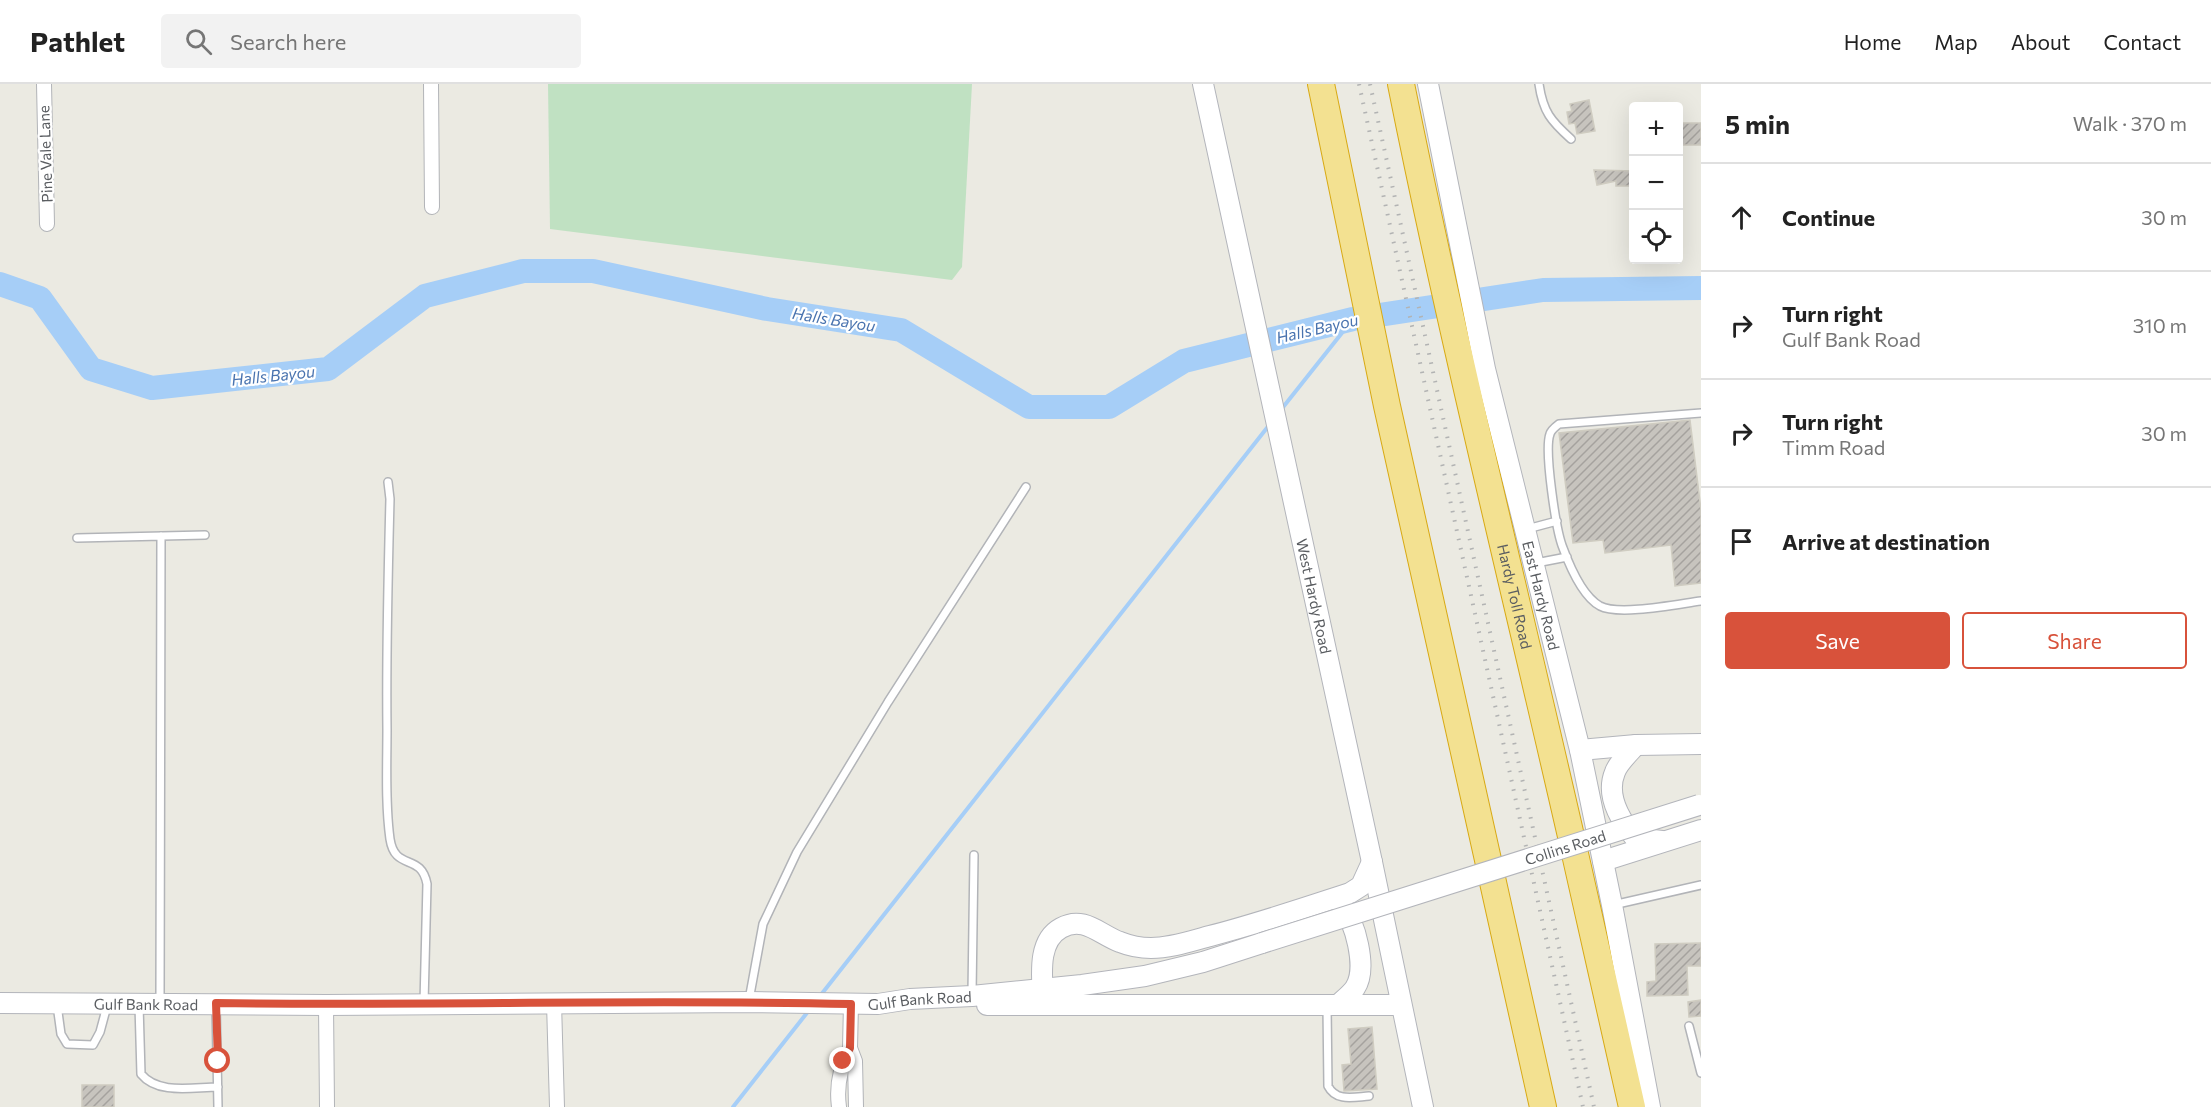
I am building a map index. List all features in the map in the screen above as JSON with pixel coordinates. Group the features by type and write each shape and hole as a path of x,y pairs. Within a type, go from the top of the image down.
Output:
{"highway":[{"path":"1321,84 1387,406 1543,1107"},
{"name":"Hardy Toll Road","path":"1401,84 1465,387 1632,1107"}],"main road":[{"name":"West Hardy Road","path":"1203,84 1423,1107"},
{"name":"East Hardy Road","path":"1428,84 1485,369 1580,750 1604,861 1650,1107"},
{"path":"1580,750 1636,745 1701,744"},
{"path":"1636,745 1615,771 1611,790 1621,821 1635,838 1662,841"},
{"name":"Collins Road","path":"1429,890 1700,805"},
{"path":"1604,861 1701,830"},
{"path":"1043,997 1042,964 1046,943 1062,927 1086,924 1118,942 1146,948 1163,948 1238,929 1350,893 1361,886 1372,862"},
{"name":"Gulf Bank Road","path":"0,1003 326,1005 770,1002 878,1004 910,999 972,996 1043,997 1082,985 1145,976 1203,962 1429,890"},
{"path":"1327,900 1341,904 1349,913 1362,964 1356,988 1332,1005"},
{"path":"878,1004 1043,997 1401,1005"}],"street":[{"name":"Pine Vale Lane","path":"44,84 47,224"},
{"path":"431,84 432,207"},
{"path":"554,1003 557,1107"},
{"path":"845,1004 850,1048 855,1061 856,1107"},
{"path":"326,1005 327,1107"},
{"path":"839,1107 839,1075 850,1048"}],"lane":[{"path":"1539,84 1541,98 1551,121 1571,139"},
{"path":"1701,413 1559,424 1550,434 1547,453 1561,541 1582,587 1590,597 1600,606 1615,611 1701,601"},
{"path":"388,482 390,499 386,670 390,837 393,852 401,860 414,863 425,872 427,884 424,1003"},
{"path":"748,1002 763,924 797,852 888,702 1026,487"},
{"path":"1525,529 1557,522"},
{"path":"77,538 205,535"},
{"path":"160,1003 161,536"},
{"path":"1534,564 1567,557"},
{"path":"972,996 974,855"},
{"path":"1612,905 1701,885"},
{"path":"56,1003 61,1034 66,1044 93,1045 100,1032 107,1003"},
{"path":"138,1003 141,1074 147,1081 159,1087 218,1087"},
{"path":"216,1003 218,1107"},
{"path":"1332,1005 1328,1086 1332,1093 1339,1097 1369,1096"},
{"path":"1689,1026 1701,1073"}],"green space":[{"path":"548,84 972,84 962,267 952,280 550,229"}],"building":[{"path":"1589,100 1595,131 1577,134 1575,123 1569,124 1567,112 1572,111 1570,104"},
{"path":"1683,123 1701,123 1701,145 1683,145"},
{"path":"1594,170 1629,171 1629,186 1616,186 1616,181 1597,185"},
{"path":"1690,420 1701,510 1701,583 1675,586 1671,545 1605,553 1603,540 1573,543 1559,433"},
{"path":"1701,943 1701,966 1687,966 1688,995 1647,996 1647,982 1656,981 1655,944"},
{"path":"1701,1000 1701,1016 1689,1017 1688,1002"},
{"path":"1372,1027 1377,1089 1344,1091 1342,1065 1351,1064 1348,1029"},
{"path":"82,1085 114,1085 114,1107 82,1107"}],"waterway":[{"name":"Halls Bayou","path":"0,284 40,298 91,369 152,388 328,369 425,296 523,271 593,271 767,309 901,330 1029,407 1109,407 1184,361 1353,319 1543,290 1701,288"},
{"path":"1280,411 1353,319"},
{"path":"820,996 1270,424"},
{"path":"733,1107 810,1009"}],"railway":[{"path":"1359,84 1583,1107"},
{"path":"1370,84 1594,1107"}],"route":[{"path":"218,1061 216,1003 326,1005 748,1002 851,1004 850,1048 843,1061"}]}
